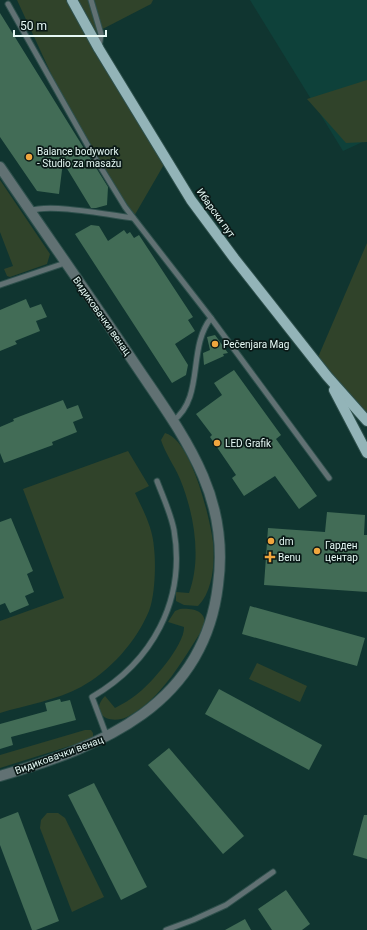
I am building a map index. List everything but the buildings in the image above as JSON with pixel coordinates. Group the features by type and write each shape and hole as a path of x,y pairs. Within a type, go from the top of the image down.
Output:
{"main road":[{"name":"Ибарски пут","path":"72,0 99,49 191,200 327,376 367,421"},
{"path":"327,376 367,453"}],"street":[{"name":"Видиковачки венац","path":"0,167 173,421 204,477 217,522 220,565 215,606 203,642 178,683 152,708 107,737 80,749 0,776"}],"lane":[{"path":"91,0 101,34 99,49"},
{"path":"8,4 92,152 133,218 211,318 329,478"},
{"path":"30,211 36,209 56,209 133,218"},
{"path":"0,285 65,262"},
{"path":"173,421 180,416 188,405 193,386 202,334 211,318"},
{"path":"107,737 92,697 123,676 142,656 161,624 173,586 176,561 174,529 157,481"},
{"path":"166,930 194,920 226,904 273,872"}],"shaded area":[{"path":"17,0 153,0 151,4 91,35 166,161 133,218 67,108"},
{"path":"250,0 367,0 367,140 343,151"},
{"path":"367,80 367,142 346,143 307,99"},
{"path":"0,180 50,254 47,264 10,277 7,276 4,269 13,266 0,232"},
{"path":"367,243 367,421 316,362"},
{"path":"165,433 174,438 183,449 191,464 198,481 211,531 214,550 212,576 207,592 198,606 184,605 176,601 176,592 189,593 193,579 196,551 195,536 185,492 161,440"},
{"path":"128,451 149,486 135,493 150,526 155,555 153,597 144,623 121,655 102,673 81,687 72,692 41,702 0,713 0,621 64,598 23,489"},
{"path":"180,609 190,609 202,614 205,622 204,627 180,665 162,689 140,709 127,717 120,719 108,719 103,716 100,713 99,708 100,702 105,696 115,708 134,697 150,683 166,664 183,635 184,627 168,622 175,611"},
{"path":"257,663 307,686 300,702 249,679"},
{"path":"85,730 91,730 93,733 93,737 89,740 0,768 0,755"},
{"path":"47,813 58,813 65,818 104,897 72,912 40,828 41,820"}],"place":[{"name":"Balance bodywork - Studio za masažu","path":"29,157"},
{"name":"Pečenjara Mag","path":"215,344"},
{"name":"LED Grafik","path":"217,443"},
{"name":"dm","path":"271,541"},
{"name":"Гарден центар","path":"317,551"},
{"name":"Benu","path":"270,557"}]}
